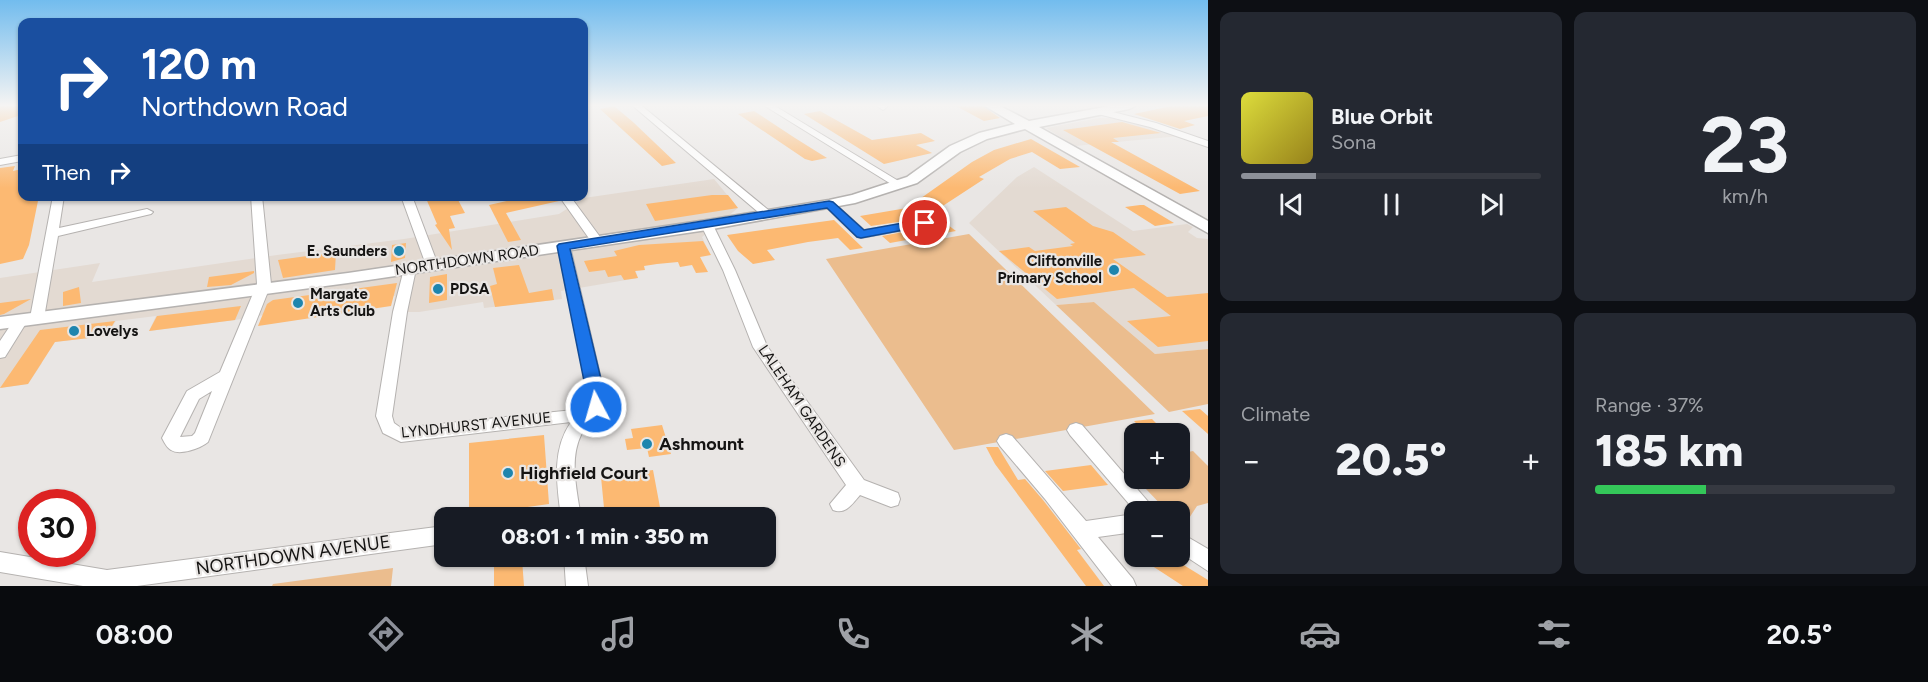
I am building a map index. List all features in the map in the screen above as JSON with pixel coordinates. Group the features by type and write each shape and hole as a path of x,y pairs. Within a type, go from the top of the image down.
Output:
{"main road":[{"name":"NORTHDOWN ROAD","path":"0,323 410,269 707,225 829,204 912,180 955,149 992,133"},
{"path":"1043,133 1208,228"}],"street":[{"path":"670,133 768,215"},
{"path":"814,133 900,185"},
{"path":"1177,133 1208,144"},
{"path":"0,162 18,159"},
{"path":"0,353 29,319 54,232 58,201"},
{"path":"226,375 264,284 257,201"},
{"path":"408,201 432,265"},
{"path":"568,201 597,241"},
{"path":"829,204 861,234 925,223"},
{"path":"54,232 147,212"},
{"name":"LALEHAM GARDENS","path":"707,225 729,270 760,347 857,486"},
{"path":"564,246 597,396 596,407 585,415 572,434 566,456 570,507"},
{"name":"LYNDHURST AVENUE","path":"410,269 400,312 384,416 392,433 401,435 585,415"},
{"path":"1076,430 1138,501"},
{"path":"1006,441 1021,460 1043,481 1125,586"},
{"path":"840,504 857,486 891,500"},
{"path":"1082,530 1124,524"},
{"name":"NORTHDOWN AVENUE","path":"0,562 107,580 434,536"},
{"path":"1190,549 1208,561"},
{"path":"575,567 577,586"}],"shaded area":[{"path":"1055,133 1171,133 1180,136 1075,146"},
{"name":"Cliftonville Primary School","path":"1034,167 1133,231 1187,224 1193,227 1188,232 1197,238 1208,239 1208,349 1155,354 1094,302 1056,305 969,223 1017,177"},
{"path":"714,179 738,208 702,237 708,250 631,257 638,278 561,291 562,299 484,308 483,302 419,312 392,312 395,296 345,301 235,320 149,331 156,316 116,321 106,336 46,343 33,364 42,363 28,384 0,388 0,278 100,263 92,282 404,239 559,214 579,201 588,201 588,197"},
{"path":"969,234 1155,414 954,450 826,259"},
{"path":"1094,302 1155,354 1208,349 1208,404 1169,412 1056,305"},
{"path":"1193,451 1208,466 1208,503 1197,506 1190,517 1190,501 1157,501 1146,489 1190,489 1190,452"},
{"path":"393,568 391,586 272,586 273,584"}],"building":[{"path":"626,133 645,133 676,163 662,166"},
{"path":"767,133 788,133 827,158 812,161 805,159"},
{"path":"835,133 860,133 872,140 922,133 935,141 916,145 932,153 884,164"},
{"path":"1069,133 1158,133 1113,138 1119,142 1111,142 1200,191 1180,194"},
{"path":"1031,139 1080,167 1060,169 1032,152 1010,159 979,177 984,179 932,213 956,231 890,243 882,236 925,228 933,222 925,218 871,226 860,216 907,208 972,162 994,150"},
{"path":"15,166 13,171 18,170 18,201 38,201 29,245 23,259 0,264 0,168"},
{"path":"728,195 738,208 655,221 646,204"},
{"path":"427,201 459,201 465,213 450,216 455,228 449,229 452,250 435,225 437,224"},
{"path":"507,201 559,201 506,213 521,240 508,242 489,205"},
{"path":"1144,205 1174,223 1155,226 1125,207"},
{"path":"1066,207 1093,226 1113,232 1146,255 1113,259 1167,297 1208,293 1208,341 1158,347 1127,321 1171,316 1134,288 1057,299 999,251 1029,247 1035,251 1073,246 1070,244 1075,243 1033,211"},
{"path":"834,220 863,248 850,250 838,238 808,242 767,250 775,260 753,264 738,251 727,235"},
{"path":"703,241 711,255 700,257 708,272 696,273 692,265 680,267 678,262 657,264 644,266 645,270 635,271 638,278 624,280 621,275 608,277 605,270 589,272 584,261 617,256 614,251 639,245"},
{"name":"E. Saunders","path":"406,243 405,258 391,262 392,245"},
{"path":"336,252 335,270 283,278 278,260"},
{"path":"519,265 529,293 552,289 554,300 495,307 490,286 497,284 493,268"},
{"path":"254,271 231,285 207,287 209,277"},
{"name":"PDSA","path":"447,274 447,300 429,303 430,277"},
{"path":"397,283 391,306 258,326 267,304 273,300"},
{"path":"79,287 81,303 63,306 63,292"},
{"path":"31,299 4,314 0,315 0,303"},
{"path":"241,306 235,320 149,331 157,316"},
{"path":"115,321 106,336 55,342 28,384 0,388 40,330"},
{"path":"1200,409 1208,416 1208,434 1182,411"},
{"path":"1152,419 1156,423 1136,423 1134,421"},
{"name":"Ashmount","path":"662,425 671,454 649,457 647,448 627,450 625,439 633,438 631,429"},
{"name":"Highfield Court","path":"544,435 549,504 527,507 469,507 469,443"},
{"path":"986,447 998,447 1018,480 1025,479 1043,500 1081,549 1077,550 1104,586 1086,586 995,464"},
{"path":"1091,465 1108,485 1063,491 1045,471"},
{"path":"653,470 660,507 604,507 601,477"},
{"path":"494,567 523,567 524,586 494,586"},
{"path":"1154,567 1187,567 1208,580 1208,586 1183,586"}],"place":[{"name":"E. Saunders","path":"399,251"},
{"name":"Cliftonville Primary School","path":"1114,270"},
{"name":"PDSA","path":"438,289"},
{"name":"Margate Arts Club","path":"298,303"},
{"name":"Lovelys","path":"74,331"},
{"name":"Ashmount","path":"647,444"},
{"name":"Highfield Court","path":"508,473"}],"route":[{"path":"596,407 597,396 564,246 829,204 861,234 925,223"}]}
